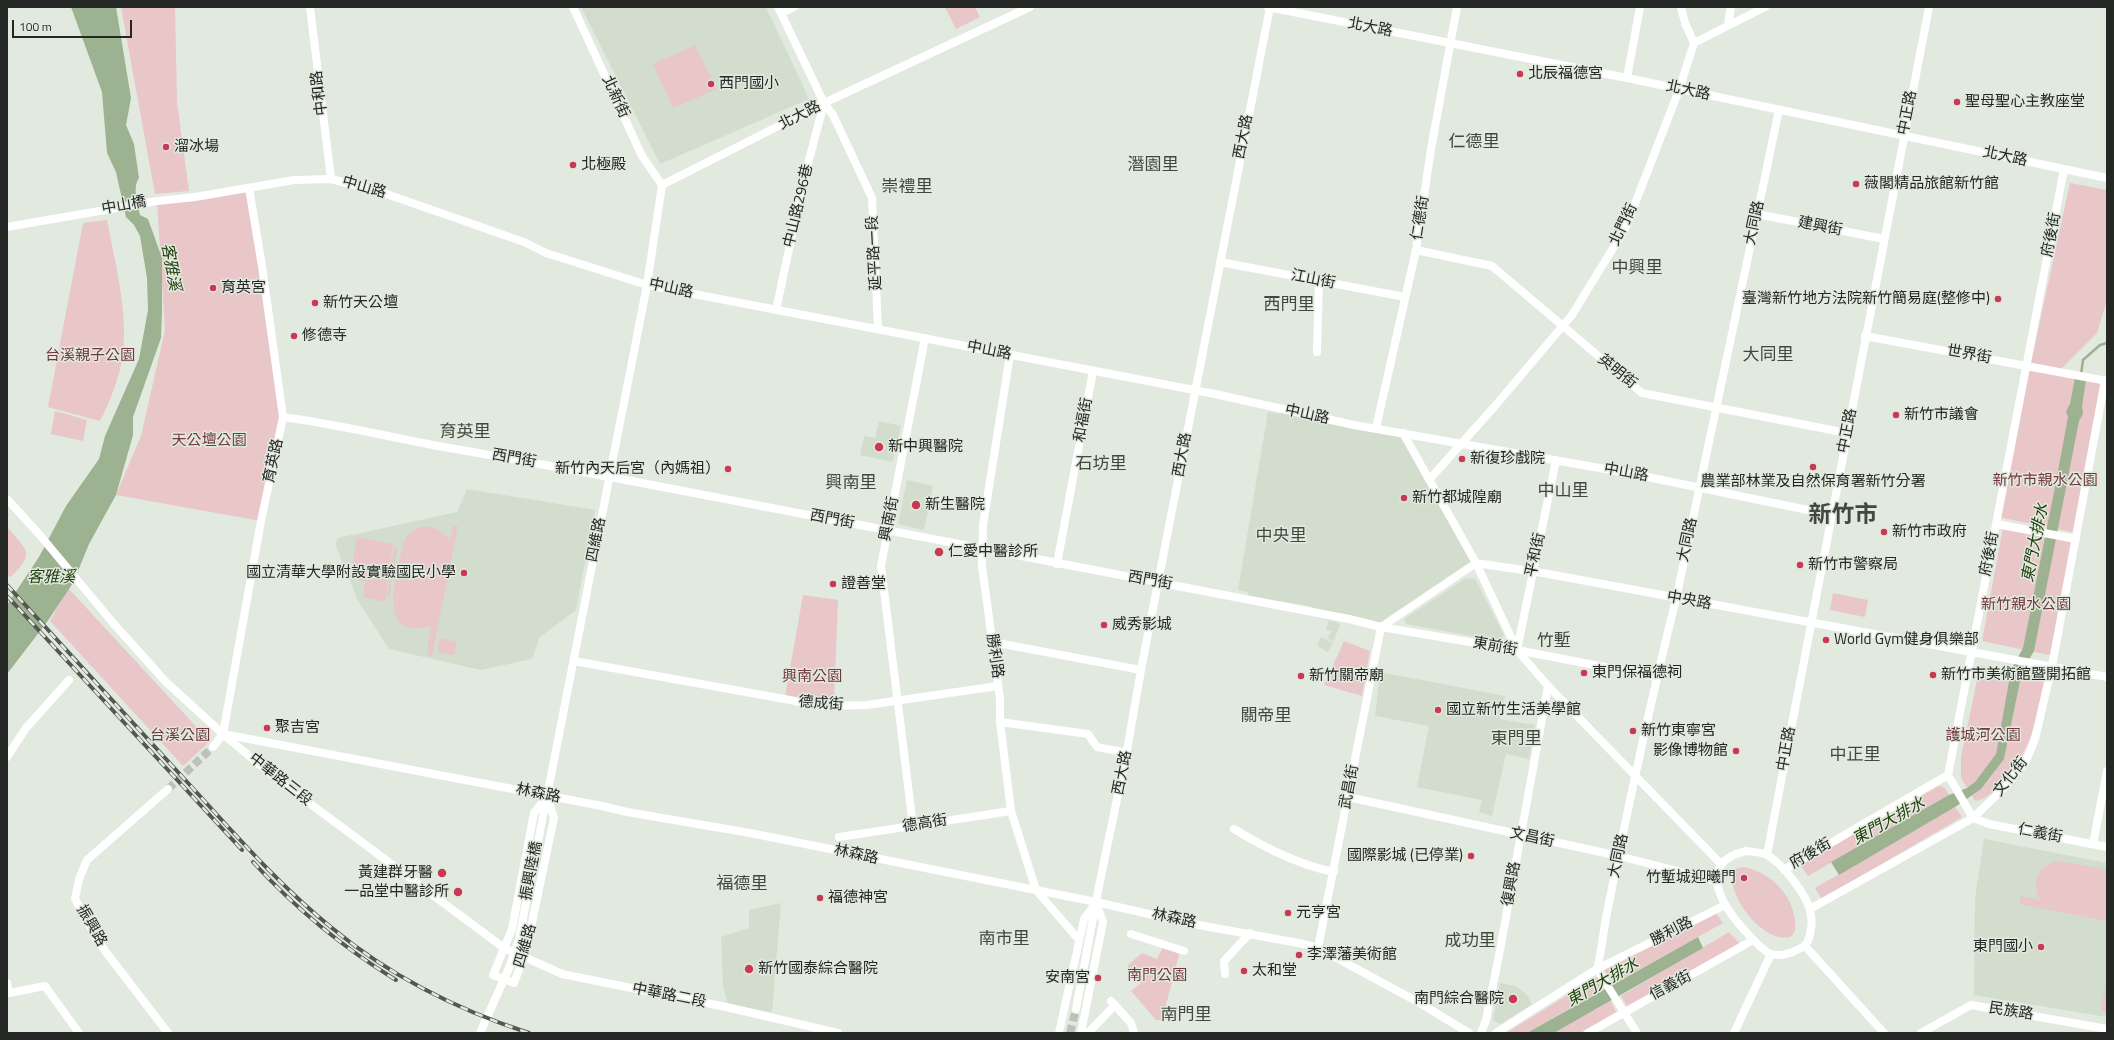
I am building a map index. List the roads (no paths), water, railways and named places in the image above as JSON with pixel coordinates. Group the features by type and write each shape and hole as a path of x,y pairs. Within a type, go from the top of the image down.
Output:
{"street":[{"name":"中和路","path":"310,7 331,179"},
{"name":"北新街","path":"573,7 642,156 662,185"},
{"path":"779,10 794,7"},
{"name":"北大路","path":"662,185 824,103 1030,7"},
{"name":"北大路","path":"1269,7 1627,78 2107,178"},
{"name":"西大路","path":"1076,1009 1096,902 1127,753 1141,670 1269,7"},
{"name":"仁德街","path":"1376,428 1416,250 1457,7"},
{"path":"1627,78 1640,7"},
{"path":"1681,7 1685,23 1694,43 1728,24 1765,7"},
{"path":"1728,24 1731,7"},
{"name":"中正路","path":"1767,856 1865,336 1929,7"},
{"name":"延平路一段","path":"779,10 824,103 833,115 872,198 878,329"},
{"name":"北門街","path":"1429,480 1462,444 1572,315 1626,227 1679,90 1694,43"},
{"name":"中山路296巷","path":"776,310 804,183 824,103"},
{"name":"大同路","path":"1597,969 1606,913 1656,677 1676,598 1779,110"},
{"name":"府後街","path":"1784,870 1948,775 2064,169"},
{"name":"中山路","path":"157,200 195,197 294,180 331,179 378,191 524,242 546,252 647,285 1195,390 1376,428 1556,460 1832,515"},
{"path":"647,285 662,185"},
{"name":"育英路","path":"223,734 261,521 283,417 262,266 249,188"},
{"name":"中山橋","path":"7,227 157,200"},
{"name":"建興街","path":"1757,214 1884,239"},
{"name":"英明街","path":"1416,250 1492,266 1642,392 1847,433"},
{"name":"江山街","path":"1220,262 1405,298"},
{"path":"1317,352 1319,281"},
{"name":"四維路","path":"542,821 647,285"},
{"name":"世界街","path":"1865,336 2106,380"},
{"name":"興南街","path":"913,826 881,566 925,338"},
{"name":"勝利路","path":"1010,355 983,525 982,566 998,686 1000,722 1011,811 1036,890 1079,940"},
{"name":"和福街","path":"1057,564 1093,371"},
{"name":"文化街","path":"1810,909 1973,818 2006,786 2026,761 2035,739 2052,666 2106,380"},
{"name":"西門街","path":"283,417 335,424 429,444 610,476 983,548 1057,564 1158,582 1381,627"},
{"path":"1403,433 1476,563 1517,650 1548,686 1636,774 1722,864"},
{"name":"平和街","path":"1517,650 1556,460"},
{"name":"中華路三段","path":"7,499 39,534 113,623 166,682 223,734 273,776 504,948"},
{"path":"1996,524 2076,539"},
{"path":"1381,627 1476,563"},
{"name":"中央路","path":"1476,563 1533,571 2052,666"},
{"name":"東前街","path":"1381,627 1517,650 1656,677"},
{"name":"武昌街","path":"1318,948 1381,627"},
{"path":"992,642 1141,670"},
{"name":"德成街","path":"574,661 823,706 867,704 998,686"},
{"path":"2052,666 2107,677"},
{"path":"7,757 26,728 69,680"},
{"name":"復興路","path":"1481,1033 1489,1004 1548,686"},
{"path":"1000,722 1088,734 1097,747 1127,753"},
{"path":"213,747 223,734"},
{"name":"林森路","path":"223,734 652,817 750,834 1096,902 1193,924 1250,933 1318,948 1413,999 1469,1033"},
{"path":"252,758 246,749 246,745 255,740"},
{"path":"2093,844 2107,772"},
{"path":"1948,775 1973,818"},
{"name":"振興路","path":"168,789 87,860 79,879 75,899 99,943 168,1033"},
{"name":"四維路","path":"547,796 554,818 524,958 514,983 493,975 512,929 534,814 547,796"},
{"name":"文昌街","path":"1348,797 1521,836 1619,856 1716,881"},
{"name":"德高街","path":"839,837 1011,811"},
{"name":"仁義街","path":"1973,818 1989,824 2107,847"},
{"name":"振興陸橋","path":"480,1033 509,968 519,939 542,821"},
{"path":"1234,829 1251,839 1311,867 1334,872"},
{"path":"1746,851 1767,856 1784,870 1801,892 1810,909 1812,929 1804,946 1786,954 1771,954 1754,940 1725,905 1718,892 1716,881 1722,864 1738,853 1746,851"},
{"path":"1081,1033 1103,922 1096,902"},
{"name":"西大路","path":"1059,1033 1084,919 1096,902"},
{"name":"勝利路","path":"1496,1033 1597,969 1725,905"},
{"path":"1225,974 1224,961 1250,933"},
{"path":"1132,934 1184,951"},
{"name":"信義街","path":"1588,1033 1623,1012 1754,940"},
{"path":"1804,946 1884,1033"},
{"name":"中華路二段","path":"504,948 562,974 726,1007 838,1033"},
{"path":"1734,1033 1771,954"},
{"path":"1597,969 1637,1033"},
{"path":"7,983 9,993 45,986 79,1033"},
{"path":"1088,1033 1113,1003 1131,1023 1134,1033"},
{"name":"民族路","path":"1921,1033 1970,1005 2107,1030"}],"water":[{"name":"客雅溪","path":"71,7 116,7 131,98 126,125 134,144 139,178 136,186 137,201 140,215 148,219 162,258 161,338 133,417 133,435 116,495 89,544 73,583 47,622 7,674 7,605 39,557 66,506 99,459 105,436 139,359 148,310 147,278 140,236 134,225 126,217 116,172 107,153 102,92"},
{"path":"2075,378 2086,380 2082,406 2083,414 2079,421 2034,651 2022,672 2004,759 1981,789 1955,807 1839,875 1831,862 1949,795 1967,788 1975,782 1996,754 2011,670 2023,648 2068,417 2066,411 2070,404"},
{"path":"1698,937 1703,948 1554,1033 1527,1033"}],"waterway":[{"name":"東門大排水","path":"2081,375 2083,360 2100,345 2107,343"}],"tunnel":[{"path":"168,789 213,747"},
{"path":"1070,1033 1076,1009"}],"railway":[{"path":"7,585 252,852 311,910 354,945 401,976 476,1014 529,1033"},
{"path":"7,596 242,850"},
{"path":"253,862 285,895 320,926 357,954 396,980"}],"place":[{"name":"北辰福德宮","path":"1520,74"},
{"name":"西門國小","path":"711,84"},
{"name":"聖母聖心主教座堂","path":"1957,102"},
{"name":"溜冰場","path":"166,147"},
{"name":"北極殿","path":"573,165"},
{"name":"薇閣精品旅館新竹館","path":"1856,184"},
{"name":"育英宮","path":"213,288"},
{"name":"臺灣新竹地方法院新竹簡易庭(整修中)","path":"1998,299"},
{"name":"新竹天公壇","path":"315,303"},
{"name":"修德寺","path":"294,336"},
{"name":"新竹市議會","path":"1896,415"},
{"name":"新中興醫院","path":"879,447"},
{"name":"新復珍戲院","path":"1462,459"},
{"name":"農業部林業及自然保育署新竹分署","path":"1813,467"},
{"name":"新竹內天后宮（內媽祖）","path":"728,469"},
{"name":"新竹都城隍廟","path":"1404,498"},
{"name":"新生醫院","path":"916,505"},
{"name":"新竹市政府","path":"1884,532"},
{"name":"仁愛中醫診所","path":"939,552"},
{"name":"新竹市警察局","path":"1800,565"},
{"name":"國立清華大學附設實驗國民小學","path":"464,573"},
{"name":"證善堂","path":"833,584"},
{"name":"威秀影城","path":"1104,625"},
{"name":"World Gym健身俱樂部","path":"1826,640"},
{"name":"東門保福德祠","path":"1584,673"},
{"name":"新竹市美術館暨開拓館","path":"1933,675"},
{"name":"新竹關帝廟","path":"1301,676"},
{"name":"國立新竹生活美學館","path":"1438,710"},
{"name":"聚吉宮","path":"267,728"},
{"name":"新竹東寧宮","path":"1633,731"},
{"name":"影像博物館","path":"1736,751"},
{"name":"國際影城 (已停業)","path":"1471,856"},
{"name":"黃建群牙醫","path":"442,873"},
{"name":"竹塹城迎曦門","path":"1744,878"},
{"name":"一品堂中醫診所","path":"458,892"},
{"name":"福德神宮","path":"820,898"},
{"name":"元亨宮","path":"1288,913"},
{"name":"東門國小","path":"2041,947"},
{"name":"李澤藩美術館","path":"1299,955"},
{"name":"新竹國泰綜合醫院","path":"749,969"},
{"name":"太和堂","path":"1244,971"},
{"name":"安南宮","path":"1098,978"},
{"name":"南門綜合醫院","path":"1513,999"}],"district":[{"name":"仁德里","path":"1474,143"},
{"name":"潛園里","path":"1153,166"},
{"name":"崇禮里","path":"907,188"},
{"name":"中興里","path":"1637,269"},
{"name":"西門里","path":"1289,306"},
{"name":"大同里","path":"1768,356"},
{"name":"育英里","path":"465,433"},
{"name":"石坊里","path":"1101,465"},
{"name":"興南里","path":"851,484"},
{"name":"中山里","path":"1563,492"},
{"name":"新竹市","path":"1843,516"},
{"name":"中央里","path":"1281,537"},
{"name":"竹塹","path":"1554,642"},
{"name":"關帝里","path":"1266,717"},
{"name":"東門里","path":"1516,740"},
{"name":"中正里","path":"1855,756"},
{"name":"福德里","path":"742,885"},
{"name":"南市里","path":"1004,940"},
{"name":"成功里","path":"1470,942"},
{"name":"南門里","path":"1186,1016"}],"park label":[{"name":"台溪親子公園","path":"90,356"},
{"name":"天公壇公園","path":"209,441"},
{"name":"新竹市親水公園","path":"2045,481"},
{"name":"新竹親水公園","path":"2026,605"},
{"name":"興南公園","path":"812,677"},
{"name":"台溪公園","path":"180,736"},
{"name":"護城河公園","path":"1983,736"},
{"name":"南門公園","path":"1157,976"}]}
